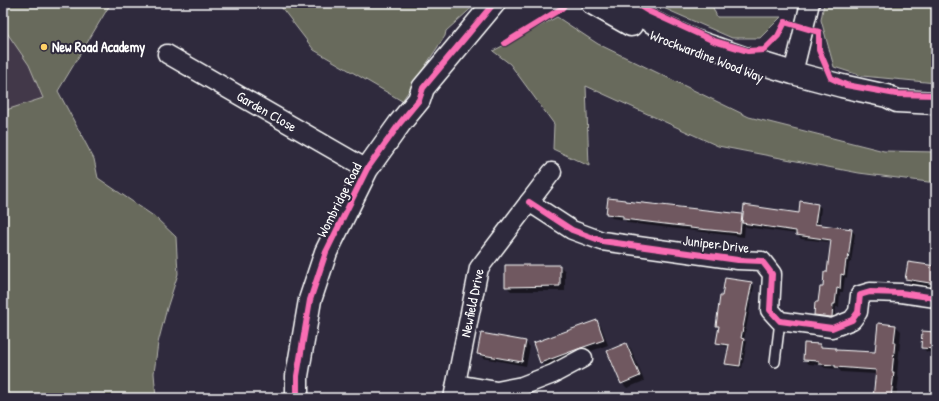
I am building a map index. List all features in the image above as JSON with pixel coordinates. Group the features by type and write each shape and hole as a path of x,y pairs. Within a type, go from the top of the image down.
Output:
{"main road":[{"name":"Wrockwardine Wood Way","path":"592,3 627,23 675,46 738,72 808,92 853,102 885,107 897,101"},
{"name":"Wrockwardine Wood Way","path":"618,3 654,23 692,40 744,58 793,73 887,96 897,101 936,103"},
{"name":"Wombridge Road","path":"297,398 297,376 310,300 326,252 367,170 400,123 420,100 424,88 497,4"}],"street":[{"path":"793,73 810,3"},
{"name":"Garden Close","path":"167,54 367,170"},
{"name":"Newfield Drive","path":"552,172 479,268 454,391 497,391 522,386 553,374 583,358"},
{"name":"Juniper Drive","path":"529,202 572,230 602,241 738,260 762,261 772,274 770,310 780,321"},
{"path":"780,321 832,328 852,320 858,312 860,295 870,292 901,293 936,298"}],"lane":[{"path":"775,362 780,321"}],"shaded area":[{"name":"New Road Academy","path":"3,3 111,3 43,98 3,111"}],"green space":[{"path":"6,3 111,3 58,91 94,159 98,178 155,217 176,237 178,274 158,343 154,373 156,398 3,398 3,111 43,98 29,65 3,27 3,15"},
{"path":"278,3 477,3 446,31 445,36 402,101 314,50"},
{"path":"652,3 711,3 717,17 781,17 760,38 732,38"},
{"path":"824,3 936,3 936,83 862,76 834,67 821,20"},
{"path":"557,17 598,44 749,117 884,151 936,152 936,183 859,173 718,146 586,86 589,166 553,149 554,124 510,64 493,51"}],"building":[{"path":"608,198 742,214 740,233 623,219 623,216 606,214"},
{"path":"800,201 818,204 815,224 852,229 848,260 846,260 844,275 841,274 840,289 837,288 835,304 833,304 832,317 814,315 815,302 818,302 820,287 823,287 824,272 827,272 831,240 796,235 796,231 742,223 744,205 799,213"},
{"path":"908,262 936,266 936,284 905,279"},
{"path":"505,265 560,265 560,286 505,287"},
{"path":"725,278 752,282 741,338 744,339 740,366 725,364 729,345 716,343 719,326 716,326 720,296 722,296"},
{"path":"597,320 604,340 540,363 533,343"},
{"path":"878,323 896,325 892,372 894,372 891,398 873,398 876,370 835,367 835,365 819,364 819,361 803,360 804,343 820,344 820,347 836,348 836,350 875,352"},
{"path":"922,331 936,332 936,349 921,348"},
{"path":"481,333 526,341 522,362 477,354"},
{"path":"626,343 640,376 621,384 607,351"}],"cycle path":[{"path":"297,398 297,376 310,300 326,252 367,169 400,123 419,100 423,88 494,3"},
{"path":"505,43 562,8 566,3"},
{"path":"635,3 648,11 714,41 748,51 764,50 778,36 785,22 819,32 819,50 831,78 846,85 896,94 936,95"},
{"path":"529,202 572,230 602,241 738,260 762,261 772,274 770,310 780,321 832,328 852,320 858,312 860,295 870,292 901,293 936,298"}],"place":[{"name":"New Road Academy","path":"44,47"}]}
